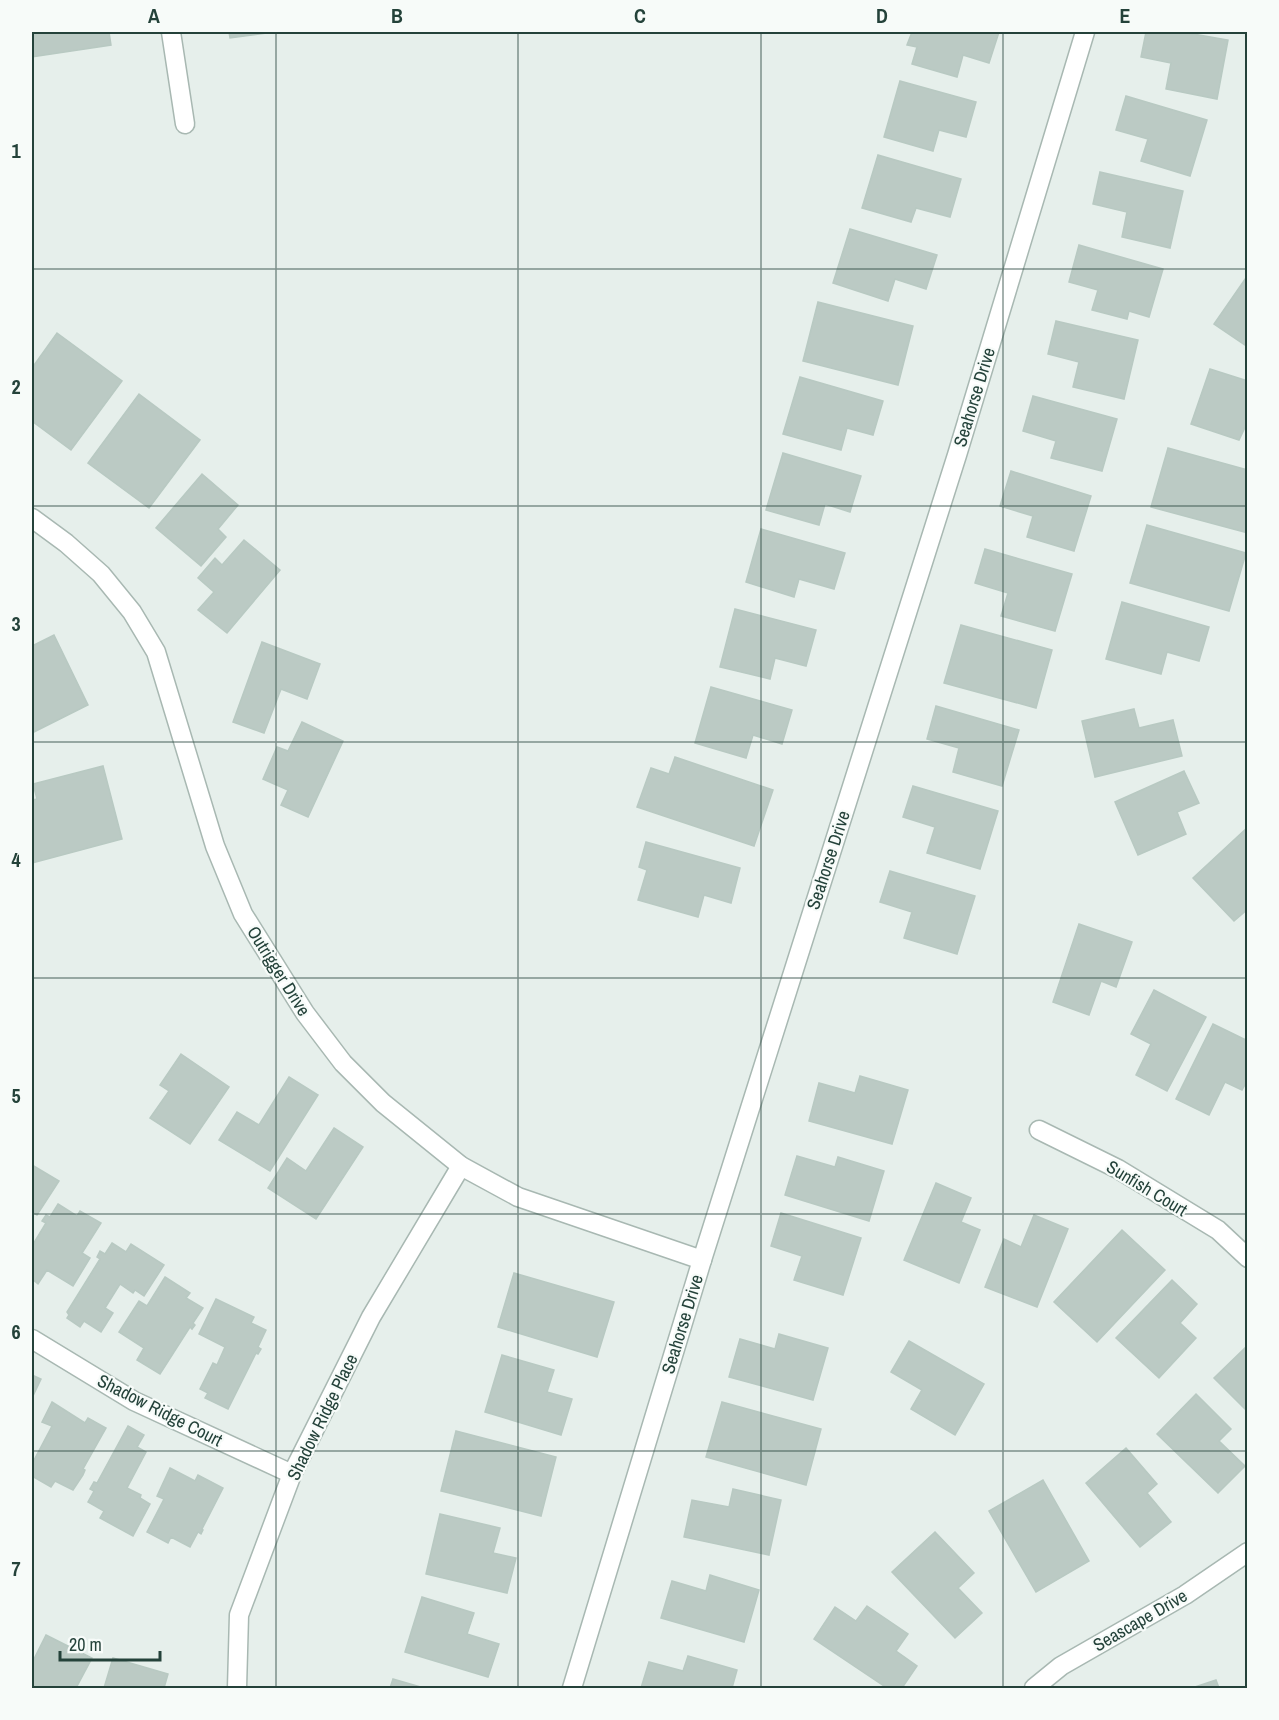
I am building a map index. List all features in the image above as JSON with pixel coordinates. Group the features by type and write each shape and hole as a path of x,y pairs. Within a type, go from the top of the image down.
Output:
{"street":[{"path":"171,32 185,124"},
{"name":"Seahorse Drive","path":"572,1689 702,1260 957,455 1084,32"},
{"name":"Outrigger Drive","path":"32,518 66,543 101,574 132,612 156,652 215,846 243,914 305,1013 343,1063 382,1103 461,1166 518,1197 702,1260"},
{"name":"Sunfish Court","path":"1039,1130 1118,1168 1218,1230 1248,1258"},
{"name":"Shadow Ridge Place","path":"237,1689 239,1615 292,1474 371,1317 461,1166"},
{"name":"Shadow Ridge Court","path":"32,1339 134,1401 292,1474"},
{"name":"Seascape Drive","path":"1034,1689 1061,1666 1185,1595 1248,1552"}],"building":[{"path":"32,32 109,32 111,45 32,57"},
{"path":"229,32 274,32 230,38"},
{"path":"912,32 999,32 989,63 963,55 957,77 912,64 917,47 907,45"},
{"path":"1146,32 1182,32 1228,40 1217,99 1166,89 1171,63 1141,57"},
{"path":"900,81 976,102 966,137 939,130 933,151 884,137"},
{"path":"1126,96 1207,120 1190,176 1141,161 1148,139 1116,130"},
{"path":"878,155 961,179 950,217 916,208 911,222 862,208"},
{"path":"1100,172 1183,191 1170,248 1122,237 1127,212 1093,204"},
{"path":"850,229 937,255 926,289 895,279 888,301 833,283"},
{"path":"1079,245 1163,269 1149,317 1129,311 1127,319 1092,310 1098,290 1069,282"},
{"path":"1248,275 1248,347 1214,324"},
{"path":"818,302 913,326 898,385 803,361"},
{"path":"1056,321 1138,340 1124,399 1073,387 1079,362 1048,354"},
{"path":"57,333 122,381 71,450 32,421 32,368"},
{"path":"1210,369 1248,381 1248,421 1239,440 1191,424"},
{"path":"800,377 883,401 873,435 847,428 841,450 783,434"},
{"path":"139,394 200,440 149,508 88,463"},
{"path":"1033,396 1117,419 1102,471 1051,458 1056,441 1023,431"},
{"path":"1168,448 1248,470 1248,533 1151,507"},
{"path":"783,453 861,476 850,512 825,504 819,525 766,510"},
{"path":"1011,471 1091,496 1074,551 1027,537 1033,516 1000,506"},
{"path":"202,474 238,505 218,529 226,537 201,566 156,528"},
{"path":"1147,525 1246,553 1229,611 1130,583"},
{"path":"761,529 845,553 834,589 799,579 794,597 746,582"},
{"path":"244,540 280,570 227,633 198,610 214,592 198,578 215,558 222,565"},
{"path":"985,549 1072,574 1055,631 1001,616 1008,593 975,583"},
{"path":"1122,602 1209,627 1199,661 1167,652 1161,674 1106,659"},
{"path":"735,609 816,630 806,666 775,658 770,679 720,667"},
{"path":"961,625 1052,650 1036,708 944,683"},
{"path":"54,635 88,705 32,733 32,646"},
{"path":"262,642 320,664 307,699 281,689 264,733 233,722"},
{"path":"711,687 792,710 782,744 753,735 746,758 695,743"},
{"path":"936,706 1019,730 1002,786 953,772 959,748 927,739"},
{"path":"1134,709 1139,728 1173,720 1182,756 1095,777 1082,721"},
{"path":"302,722 343,741 308,817 281,805 288,790 263,779 277,747 288,751"},
{"path":"675,757 773,790 754,846 637,807 651,768 669,774"},
{"path":"103,766 122,839 32,863 32,800 37,799 33,784"},
{"path":"1184,771 1199,803 1177,812 1186,834 1138,855 1115,802"},
{"path":"913,786 998,811 980,869 927,853 935,827 903,817"},
{"path":"1248,827 1248,909 1234,921 1193,878"},
{"path":"646,842 740,868 731,903 704,895 698,917 638,900 647,870 639,867"},
{"path":"890,871 975,896 957,954 904,938 912,912 880,902"},
{"path":"1079,924 1132,942 1116,987 1101,981 1089,1015 1053,1002"},
{"path":"1154,990 1206,1017 1167,1091 1136,1075 1151,1044 1131,1034"},
{"path":"1213,1024 1248,1041 1248,1079 1242,1090 1225,1082 1209,1115 1176,1099"},
{"path":"181,1054 229,1087 190,1144 150,1118 169,1091 160,1085"},
{"path":"860,1076 908,1090 892,1144 809,1121 819,1083 855,1093"},
{"path":"289,1077 318,1095 270,1171 219,1140 237,1112 259,1125"},
{"path":"334,1128 363,1147 316,1219 268,1188 287,1158 306,1171"},
{"path":"797,1156 835,1167 838,1157 884,1171 869,1221 785,1195"},
{"path":"32,1165 59,1181 37,1215 32,1212"},
{"path":"936,1183 971,1198 961,1222 980,1230 959,1283 904,1260"},
{"path":"58,1204 77,1216 80,1211 101,1223 82,1253 90,1258 73,1286 47,1270 38,1284 32,1279 32,1246 46,1223 42,1221 46,1215 50,1217"},
{"path":"781,1213 861,1238 843,1295 794,1280 802,1256 771,1246"},
{"path":"1034,1215 1068,1229 1037,1307 985,1287 1004,1239 1021,1247"},
{"path":"1122,1230 1165,1270 1097,1342 1054,1302"},
{"path":"112,1243 126,1252 131,1244 164,1265 144,1296 135,1290 133,1293 120,1284 105,1308 113,1313 101,1332 84,1321 80,1327 67,1318 69,1315 67,1312 100,1259 97,1257 100,1251 105,1254"},
{"path":"514,1273 614,1302 597,1357 498,1327"},
{"path":"165,1277 190,1293 186,1298 203,1308 193,1323 195,1325 192,1329 190,1327 160,1374 137,1360 144,1348 119,1332 139,1301 147,1306"},
{"path":"1172,1280 1197,1304 1180,1323 1196,1338 1159,1378 1116,1338"},
{"path":"216,1299 254,1317 251,1323 266,1330 258,1347 261,1349 258,1354 256,1353 228,1409 205,1398 208,1393 200,1389 213,1363 217,1365 225,1347 199,1334"},
{"path":"779,1334 828,1348 813,1400 729,1377 740,1339 775,1349"},
{"path":"909,1341 984,1384 955,1435 911,1409 922,1390 891,1372"},
{"path":"1248,1345 1248,1412 1214,1378"},
{"path":"502,1355 554,1370 547,1392 572,1399 561,1435 485,1412"},
{"path":"32,1375 41,1379 32,1398"},
{"path":"1196,1394 1231,1429 1219,1441 1245,1466 1218,1493 1157,1434"},
{"path":"52,1402 85,1423 88,1418 106,1428 73,1490 55,1481 51,1487 32,1476 32,1464 52,1426 42,1422"},
{"path":"722,1402 821,1429 806,1485 706,1457"},
{"path":"128,1426 144,1435 137,1447 146,1452 127,1488 141,1495 140,1498 150,1504 133,1536 100,1518 104,1511 88,1502 94,1491 90,1489 94,1482 97,1483"},
{"path":"456,1431 556,1457 541,1516 441,1491"},
{"path":"1126,1448 1157,1484 1147,1493 1171,1522 1140,1547 1086,1483"},
{"path":"170,1468 195,1481 198,1475 223,1488 201,1534 198,1532 190,1547 171,1537 168,1543 147,1532 164,1499 157,1496"},
{"path":"1043,1480 1089,1561 1036,1592 989,1511"},
{"path":"733,1489 781,1500 769,1555 684,1537 692,1500 729,1507"},
{"path":"440,1514 500,1528 493,1553 516,1558 507,1593 426,1574"},
{"path":"935,1532 974,1573 958,1588 982,1613 955,1638 892,1572"},
{"path":"710,1575 759,1590 744,1642 661,1618 672,1581 706,1591"},
{"path":"422,1597 474,1613 467,1634 499,1644 488,1677 405,1652"},
{"path":"867,1606 908,1634 896,1651 917,1666 902,1688 887,1688 814,1639 835,1607 856,1621"},
{"path":"46,1635 92,1658 76,1688 32,1688 32,1663"},
{"path":"688,1656 737,1670 732,1688 641,1688 649,1662 683,1671"},
{"path":"113,1658 168,1674 164,1688 104,1688"},
{"path":"393,1679 424,1688 390,1688"},
{"path":"1216,1680 1219,1688 1192,1688"}]}
